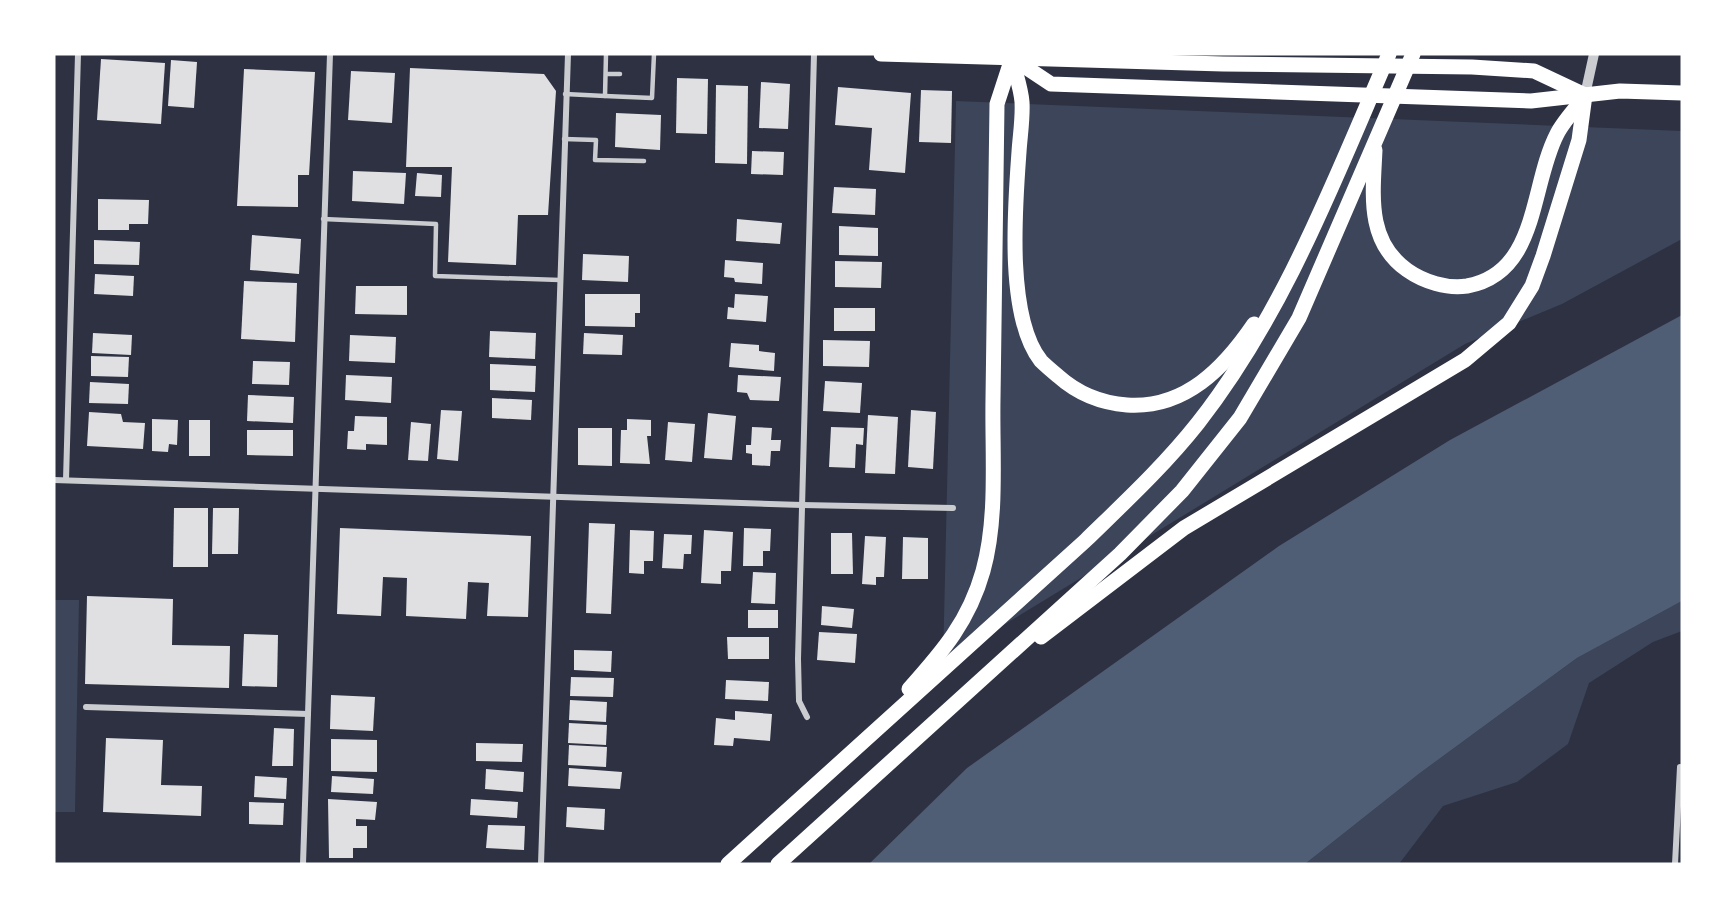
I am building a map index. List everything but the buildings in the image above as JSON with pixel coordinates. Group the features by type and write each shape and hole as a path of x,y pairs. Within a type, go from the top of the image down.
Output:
{"main road":[{"path":"881,54 1274,59 1472,67 1534,71 1585,95"},
{"path":"730,862 1085,541 1169,458 1215,400 1256,338 1284,288 1389,54"},
{"path":"778,864 1136,538 1182,491 1240,418 1299,318 1413,54"},
{"path":"1012,56 1022,102 1017,177 1017,285 1020,312 1025,329 1040,360 1074,389 1108,403 1134,406 1167,401 1196,388 1216,371 1248,333 1310,234"},
{"path":"1012,56 1051,84 1531,101 1620,91 1682,93"},
{"path":"853,752 949,645 966,614 982,572 989,541 992,469 996,104 1012,56"},
{"path":"1376,140 1372,206 1377,232 1392,258 1412,274 1430,282 1445,286 1472,285 1503,271 1518,253 1557,134 1585,95"},
{"path":"984,677 1073,614 1184,528 1465,360 1509,323 1532,286 1543,256 1579,140 1585,95"}],"street":[{"path":"66,480 78,54"},
{"path":"303,864 330,54"},
{"path":"541,864 568,54"},
{"path":"807,717 799,701 798,658 814,54"},
{"path":"1585,95 1594,54"},
{"path":"54,480 953,508"},
{"path":"86,707 308,714"},
{"path":"1675,864 1680,766"}],"lane":[{"path":"605,96 606,54"},
{"path":"566,94 652,98 654,54"},
{"path":"607,74 620,74"},
{"path":"646,74 653,75"},
{"path":"564,139 596,140 595,160 644,161"},
{"path":"323,219 436,224 435,276 560,280"}],"shaded area":[{"path":"956,101 1682,131 1682,239 1562,304 1465,344 943,662"},
{"path":"1682,315 1682,601 1577,658 1420,773 1305,864 869,864 967,768 1279,546 1450,440"},
{"path":"54,600 79,600 75,812 54,812"},
{"path":"1682,601 1682,631 1653,642 1589,683 1568,744 1517,782 1443,806 1399,864 1305,864 1420,773 1577,658"}]}
